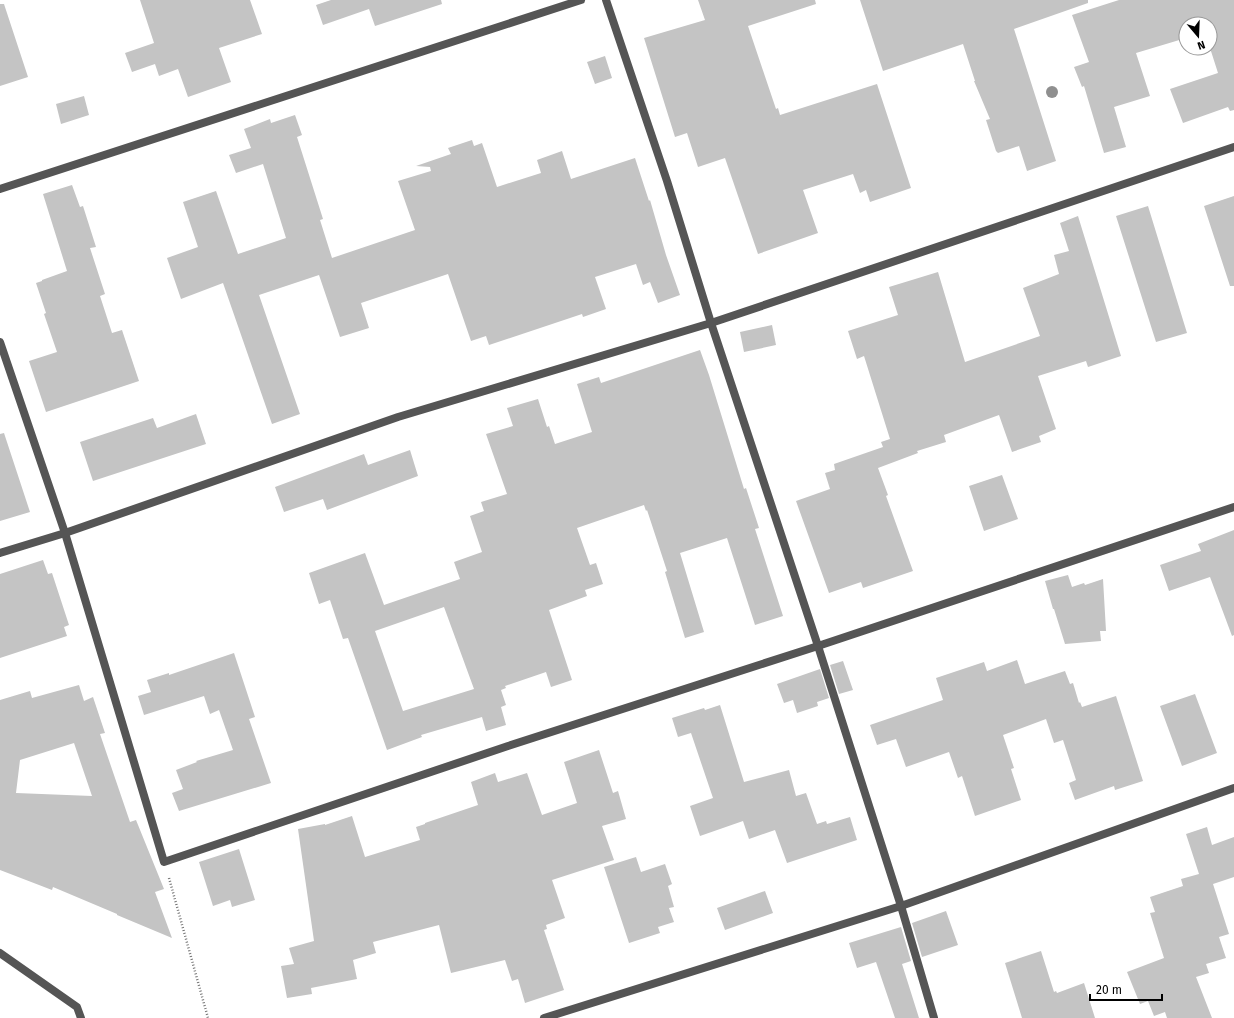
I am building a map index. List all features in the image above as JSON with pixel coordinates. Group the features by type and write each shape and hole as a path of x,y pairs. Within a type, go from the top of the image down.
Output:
{"street":[{"path":"0,189 582,0"},
{"path":"606,0 667,181 711,324 818,646 901,906 934,1018"},
{"path":"0,553 65,533 398,417 711,324 1234,147"},
{"path":"0,342 65,533 164,862 508,746 818,646 1234,507"},
{"path":"544,1018 901,906 1234,788"},
{"path":"0,953 77,1007 81,1018"}],"path":[{"path":"164,862 208,1018"}],"building":[{"path":"140,0 250,0 262,34 219,48 231,82 188,97 178,69 159,76 155,64 132,72 125,53 154,43"},
{"path":"331,0 441,0 442,4 375,26 369,9 323,25 316,5"},
{"path":"698,0 815,0 816,4 748,26 776,109 778,108 780,115 877,84 911,188 870,202 866,190 860,193 853,174 803,190 818,233 758,254 725,158 698,167 687,133 675,137 644,38 705,20"},
{"path":"860,0 1088,0 1088,3 1014,29 1056,161 1027,171 1019,146 998,153 996,151 986,120 990,119 974,81 963,44 883,71"},
{"path":"1119,0 1234,0 1234,110 1230,111 1228,107 1183,123 1170,89 1218,73 1213,56 1218,56 1218,16 1178,16 1178,40 1136,53 1150,96 1114,107 1126,147 1104,153 1084,86 1082,87 1074,67 1089,62 1072,15"},
{"path":"0,4 4,4 28,77 0,86"},
{"path":"605,56 612,78 595,84 587,62"},
{"path":"84,96 89,115 61,124 56,104"},
{"path":"295,115 302,135 297,137 323,219 320,220 332,258 415,230 398,181 431,171 430,167 416,166 451,154 448,148 472,140 474,146 482,143 497,187 541,173 537,160 562,151 571,179 635,158 680,295 658,303 650,282 643,285 636,264 595,277 606,309 583,317 582,314 489,345 486,336 471,341 448,274 361,303 369,328 340,337 319,275 259,295 300,414 272,424 223,283 181,299 167,258 198,247 183,202 216,191 238,254 286,238 263,164 236,173 229,155 251,148 244,129 270,119 271,123"},
{"path":"72,185 80,207 83,206 96,247 90,248 105,294 100,296 112,333 122,330 139,381 46,412 29,361 57,352 44,314 46,313 36,283 67,271 43,194"},
{"path":"1234,196 1234,286 1230,286 1204,206"},
{"path":"1148,206 1187,333 1156,342 1116,216"},
{"path":"1078,216 1121,356 1088,367 1086,361 1038,376 1056,429 1039,436 1041,442 1012,452 999,415 944,435 946,442 917,451 918,453 878,468 888,495 886,496 913,571 863,588 861,582 829,593 796,501 830,489 825,473 835,470 834,464 883,447 881,442 890,439 864,356 857,359 848,331 898,315 889,287 938,272 965,362 1040,336 1023,288 1059,274 1054,255 1069,251 1060,223"},
{"path":"772,325 776,345 744,352 740,332"},
{"path":"700,350 744,489 746,488 759,528 755,529 783,616 755,625 727,538 680,553 704,632 685,638 665,572 667,571 644,505 577,528 590,565 596,563 603,584 585,590 587,596 549,610 572,680 551,687 546,672 505,686 506,688 501,690 506,705 501,707 506,725 486,731 482,717 421,735 422,737 387,750 348,638 343,639 330,600 319,604 309,573 365,553 384,605 460,579 454,562 482,552 470,516 484,511 481,502 507,494 486,434 513,426 507,408 538,399 547,427 549,426 555,444 592,432 577,384 599,377 601,383","holes":["444,607 474,689 403,711 375,631"]},
{"path":"196,414 206,444 93,481 80,442 153,418 157,428"},
{"path":"4,433 30,512 0,521 0,434"},
{"path":"410,450 418,476 327,510 323,499 284,512 275,487 364,454 368,465"},
{"path":"1002,475 1018,519 984,531 969,486"},
{"path":"1234,530 1234,635 1232,636 1210,577 1169,591 1160,565 1201,551 1198,544"},
{"path":"43,560 48,574 52,573 69,625 64,627 67,636 0,658 0,574"},
{"path":"1068,575 1072,587 1084,583 1085,585 1103,579 1106,631 1100,631 1101,641 1065,644 1045,581"},
{"path":"234,653 255,717 249,719 271,783 179,811 172,793 183,789 176,770 197,762 196,761 233,750 219,710 210,714 204,696 144,715 138,696 151,692 147,680 169,673 169,675"},
{"path":"1017,660 1025,684 1065,671 1070,684 1073,683 1079,703 1080,702 1082,707 1116,696 1143,781 1115,790 1114,786 1075,800 1069,783 1076,780 1063,740 1054,743 1046,719 1003,735 1014,768 1011,769 1021,800 975,816 962,776 958,778 949,752 906,767 896,739 877,745 870,725 943,700 936,678 984,662 987,671"},
{"path":"843,661 853,690 839,694 830,665"},
{"path":"820,669 829,698 817,702 818,706 797,713 793,700 784,703 777,684"},
{"path":"79,685 84,701 93,697 105,733 100,734 130,822 136,820 164,889 155,892 172,938 53,887 52,890 0,870 0,700 30,691 32,698","holes":["74,743 92,796 16,793 20,760"]},
{"path":"1195,694 1217,753 1182,766 1160,706"},
{"path":"720,705 744,782 789,770 796,796 806,793 817,824 826,821 827,824 850,817 857,840 787,863 775,830 749,839 743,821 700,836 690,806 713,798 691,733 678,737 672,718 704,708 705,710"},
{"path":"599,750 613,793 618,791 626,819 602,826 614,860 552,880 565,918 546,925 547,929 544,930 564,990 525,1003 518,979 512,981 505,960 451,973 439,925 373,942 376,953 353,960 357,979 311,988 312,994 287,998 281,966 294,964 289,948 314,941 298,829 325,825 352,816 365,857 420,840 416,827 478,805 471,782 495,773 498,782 527,773 542,815 577,803 564,762"},
{"path":"1207,827 1212,845 1234,837 1234,877 1213,884 1229,934 1219,937 1226,958 1206,964 1209,973 1196,977 1212,1018 1167,1018 1165,1012 1154,1016 1148,1001 1140,1004 1127,972 1164,958 1150,913 1155,912 1150,897 1183,886 1181,879 1199,874 1186,834"},
{"path":"239,849 255,900 232,907 230,900 213,906 199,862"},
{"path":"636,857 641,872 665,864 672,884 668,886 674,907 669,908 674,922 658,927 660,933 629,943 604,867"},
{"path":"765,891 773,913 725,930 717,908"},
{"path":"946,911 958,945 922,957 912,923"},
{"path":"901,927 911,961 902,964 919,1018 895,1018 876,962 857,968 849,943"},
{"path":"1041,951 1054,992 1056,991 1057,993 1084,983 1095,1018 1022,1018 1005,963"}]}
